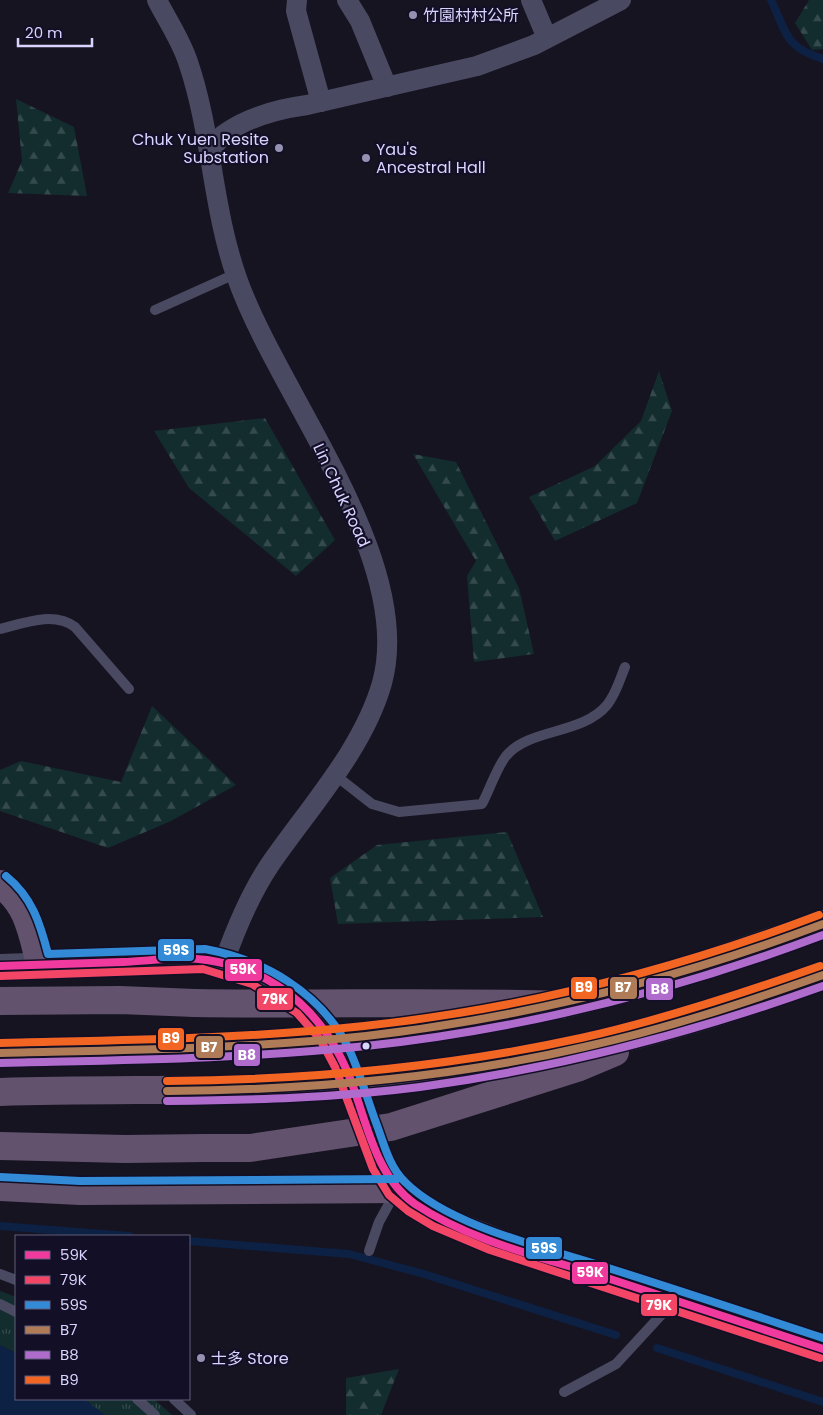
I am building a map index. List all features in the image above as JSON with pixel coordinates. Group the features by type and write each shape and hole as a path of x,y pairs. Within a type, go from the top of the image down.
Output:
{"highway":[{"path":"0,884 16,897 23,907 29,921 40,964"},
{"path":"0,1052 220,1047 297,1042 421,1029 562,1005 664,978 823,924"},
{"path":"0,1092 287,1089 398,1080 560,1052 680,1022 823,975"},
{"path":"0,1001 120,1000 300,1005 452,1002 562,1005"},
{"path":"0,1146 125,1149 250,1148 391,1127 577,1068 680,1022"},
{"path":"0,1187 80,1190 397,1189"}],"street":[{"name":"Lin Chuk Road","path":"158,0 187,59 203,118 222,228 235,274 268,347 357,520 373,562 386,614 387,653 382,682 370,714 335,775 267,868 235,929 224,962"},
{"path":"297,0 296,11 321,102"},
{"path":"347,0 360,21 387,87"},
{"path":"531,0 548,38"},
{"path":"209,154 222,136 253,118 280,108 321,102 476,66 548,38 621,0"},
{"path":"0,966 189,958 224,962 258,975"},
{"path":"378,1155 397,1189 430,1212 473,1232 525,1251 823,1348"}],"lane":[{"path":"155,310 235,274"},
{"path":"0,629 36,620 66,621 74,627 129,689"},
{"path":"335,775 372,804 399,812 482,804 506,756 526,742 577,725 599,713 613,695 625,667"},
{"path":"369,1251 379,1222 397,1189"},
{"path":"0,1274 15,1280"},
{"path":"564,1392 616,1364 675,1300"},
{"path":"0,1304 15,1312"},
{"path":"137,1400 155,1415"},
{"path":"175,1400 191,1415"}],"green space":[{"path":"809,0 823,0 823,49 812,50 795,23"},
{"path":"16,99 74,127 87,196 8,193 22,161"},
{"path":"659,371 672,411 637,503 555,541 529,497 595,466 641,421"},
{"path":"265,418 335,540 296,576 189,488 154,431"},
{"path":"413,454 456,462 519,588 534,654 474,662 467,576 476,561"},
{"path":"152,706 236,785 171,821 108,848 0,811 0,770 21,761 121,782"},
{"path":"507,832 543,917 338,924 330,878 377,845"},
{"path":"0,1291 15,1297 15,1352 0,1345"},
{"path":"399,1369 381,1415 346,1415 346,1378"},
{"path":"80,1400 155,1400 172,1415 99,1415"}],"water":[{"path":"0,1345 15,1352 15,1400 85,1400 105,1415 0,1415"}],"waterway":[{"path":"771,0 784,30 794,44 801,50 823,59"},
{"path":"0,1226 116,1235"},
{"path":"190,1241 349,1254 424,1274 616,1335"},
{"path":"657,1348 823,1402"}],"tunnel":[{"path":"258,975 302,1004 326,1031 336,1047 352,1082 378,1155"}],"transit line":[{"name":"59S","path":"6,876 15,884 34,911 48,954 205,949 227,954 269,970 306,995 336,1027 348,1047 394,1168 399,1176 424,1198 447,1211 499,1234 823,1338"},
{"name":"B9","path":"0,1043 273,1034 423,1019 538,998 595,985 708,954 819,915"},
{"name":"B7","path":"0,1053 274,1044 366,1036 483,1019 598,994 655,979 711,963 823,924"},
{"name":"B8","path":"0,1063 275,1054 425,1039 541,1018 598,1005 711,974 823,935"},
{"name":"59K","path":"0,966 186,958 234,966 258,975 280,987 300,1003 317,1021 331,1041 344,1064 383,1167 402,1193 415,1204 458,1228 504,1246 823,1349"},
{"name":"B9","path":"167,1081 323,1075 426,1065 530,1048 611,1031 671,1015 820,966"},
{"name":"79K","path":"0,976 203,969 252,984 297,1013 320,1039 335,1067 373,1169 389,1195 408,1211 433,1226 490,1250 820,1358"},
{"name":"B7","path":"167,1091 272,1088 377,1081 429,1075 532,1058 675,1024 823,975"},
{"name":"B8","path":"167,1101 325,1096 388,1091 472,1079 574,1059 675,1034 823,986"},
{"name":"59S","path":"0,1177 80,1181 397,1179"}],"place":[{"name":"竹園村村公所","path":"413,15"},
{"name":"Chuk Yuen Resite Substation","path":"279,148"},
{"name":"Yau's Ancestral Hall","path":"366,158"},
{"name":"士多 Store","path":"201,1358"}]}
